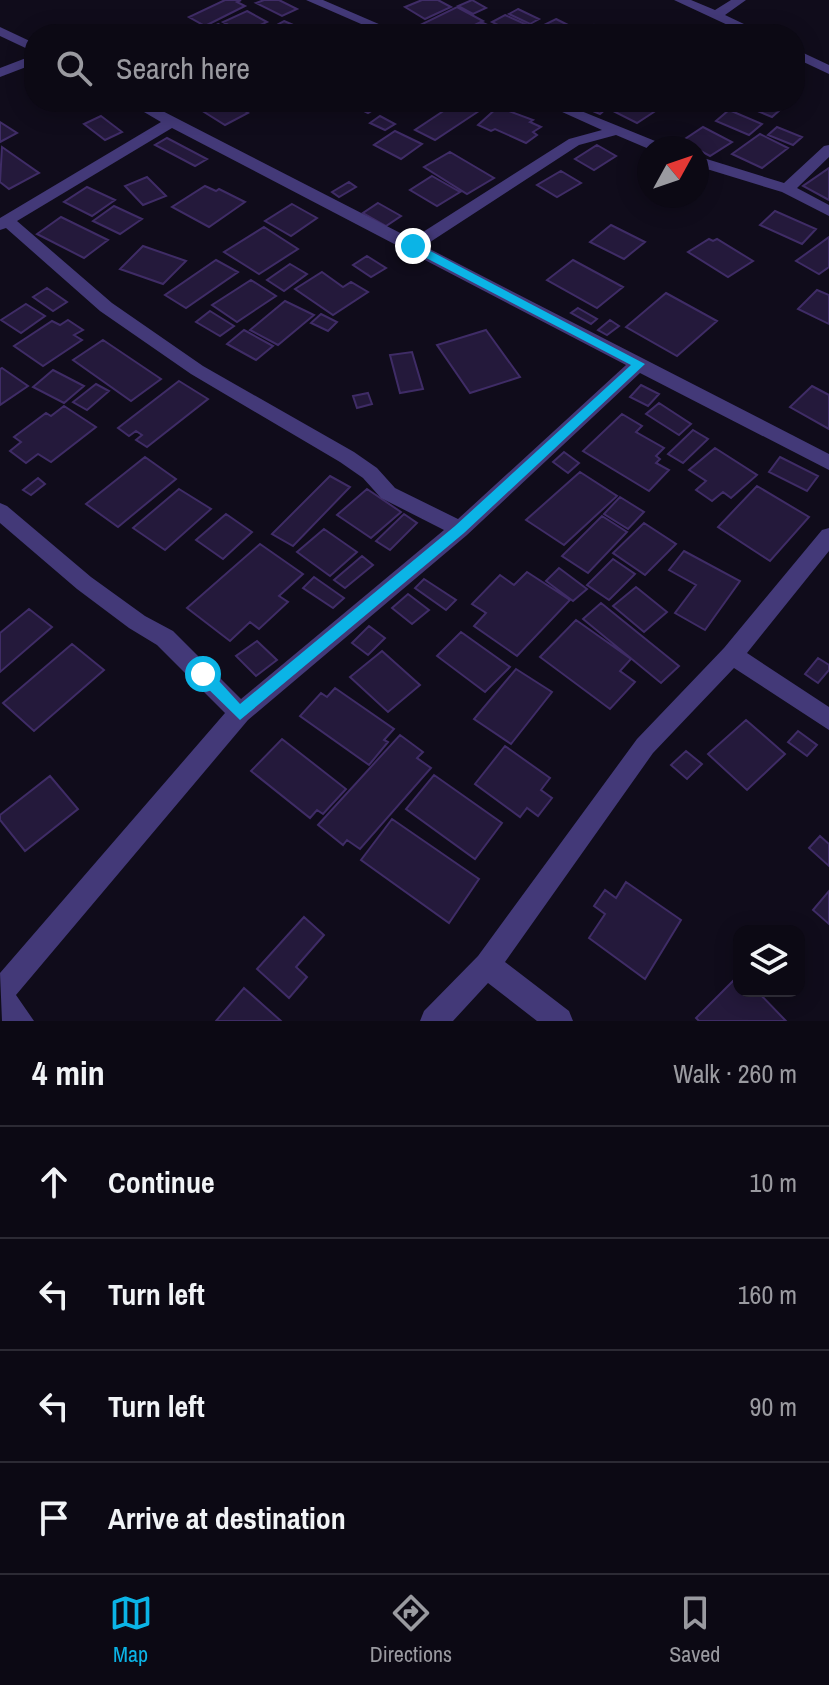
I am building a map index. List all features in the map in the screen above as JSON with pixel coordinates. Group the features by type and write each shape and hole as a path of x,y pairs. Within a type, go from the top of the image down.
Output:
{"street":[{"path":"312,0 371,24"},
{"path":"680,0 736,24"},
{"path":"716,15 740,0"},
{"path":"0,31 24,43"},
{"path":"805,58 829,70"},
{"path":"0,73 24,63"},
{"path":"152,112 829,463"},
{"path":"570,112 637,140"},
{"path":"171,122 4,223 106,307 197,370 347,457 370,473 388,493 460,529"},
{"path":"413,246 574,142 614,131"},
{"path":"787,189 829,149"},
{"path":"709,165 787,189 829,211"},
{"path":"20,1021 0,996 240,713 460,529 639,364"},
{"path":"0,511 84,583 137,622 165,638 240,713"},
{"path":"434,1021 487,965 645,746 732,655 829,536"},
{"path":"732,655 829,720"},
{"path":"487,965 559,1021"}],"building":[{"path":"225,0 241,0 237,2 245,6 209,24 201,24 189,17"},
{"path":"279,0 297,9 282,16 256,3"},
{"path":"422,0 438,0 451,7 425,19 405,7"},
{"path":"472,0 486,8 473,14 458,6"},
{"path":"457,7 483,21 477,24 422,24"},
{"path":"518,9 539,19 530,24 509,14"},
{"path":"247,11 267,22 227,24 223,22"},
{"path":"505,15 525,24 496,24 492,22"},
{"path":"556,19 566,24 546,24"},
{"path":"204,112 248,113 225,125"},
{"path":"442,112 477,112 435,140 415,130"},
{"path":"492,112 511,112 533,120 530,122 541,127 533,132 537,135 526,143 478,125"},
{"path":"615,112 654,112 637,123"},
{"path":"727,112 734,112 762,124 749,135 716,121"},
{"path":"760,112 778,112 772,117"},
{"path":"101,116 122,132 105,140 84,124"},
{"path":"380,116 395,124 385,130 370,123"},
{"path":"0,122 17,133 0,142"},
{"path":"703,127 732,142 710,156 709,136 690,136"},
{"path":"777,127 802,137 793,145 768,135"},
{"path":"395,131 422,144 401,159 374,145"},
{"path":"760,134 788,148 762,168 732,154"},
{"path":"167,138 207,159 195,166 155,145"},
{"path":"597,145 616,156 594,170 575,159"},
{"path":"2,147 39,173 9,189 0,182"},
{"path":"450,152 494,178 467,194 424,167"},
{"path":"829,168 829,200 803,186"},
{"path":"561,171 581,183 557,197 537,185"},
{"path":"432,176 460,192 437,206 410,190"},
{"path":"147,177 166,196 143,205 125,186"},
{"path":"349,182 356,187 339,197 332,192"},
{"path":"205,186 216,191 219,189 245,202 209,227 172,207"},
{"path":"87,187 115,200 92,216 64,202"},
{"path":"378,203 401,216 386,226 363,213"},
{"path":"292,204 317,218 291,236 265,221"},
{"path":"114,206 142,219 120,234 93,221"},
{"path":"775,211 816,229 802,244 760,225"},
{"path":"61,217 108,240 84,258 37,234"},
{"path":"611,225 645,242 624,259 590,242"},
{"path":"264,227 298,249 259,274 224,252"},
{"path":"829,237 829,267 819,274 796,261"},
{"path":"709,239 717,239 753,261 728,277 688,252"},
{"path":"143,246 186,261 163,284 120,269"},
{"path":"367,256 386,268 371,277 353,265"},
{"path":"216,260 238,272 186,308 165,295"},
{"path":"573,260 623,287 597,308 547,280"},
{"path":"290,264 307,274 284,291 267,280"},
{"path":"322,272 343,287 351,282 368,292 333,315 295,289"},
{"path":"251,280 276,296 237,322 212,305"},
{"path":"47,288 67,302 53,311 33,297"},
{"path":"817,290 829,295 829,324 798,309"},
{"path":"666,293 717,321 677,356 626,327"},
{"path":"285,301 314,315 278,345 250,330"},
{"path":"26,304 45,316 21,333 1,320"},
{"path":"578,308 597,319 591,324 571,313"},
{"path":"210,311 234,326 220,336 196,322"},
{"path":"321,314 337,322 328,331 311,323"},
{"path":"68,320 83,330 74,335 82,340 43,366 14,346 52,321 60,325"},
{"path":"610,320 619,326 607,335 598,330"},
{"path":"244,330 273,346 256,360 227,344"},
{"path":"486,330 520,377 470,393 437,345"},
{"path":"103,340 161,379 131,401 73,360"},
{"path":"412,352 423,389 400,393 390,355"},
{"path":"0,369 28,386 0,405"},
{"path":"53,370 84,386 64,403 33,387"},
{"path":"179,381 208,399 147,447 136,440 142,435 136,431 129,436 118,428"},
{"path":"96,384 109,391 87,410 73,402"},
{"path":"641,385 659,394 648,406 630,397"},
{"path":"812,386 829,395 829,429 790,407"},
{"path":"368,393 372,404 357,408 353,396"},
{"path":"659,403 691,424 679,435 646,414"},
{"path":"64,406 96,427 51,462 38,454 26,463 10,451 21,442 14,437 46,413 51,416"},
{"path":"622,414 642,426 636,432 664,448 656,456 660,459 656,463 669,470 649,491 583,451"},
{"path":"693,430 708,439 683,463 668,454"},
{"path":"715,448 757,475 731,498 723,492 712,501 696,490 706,481 689,470"},
{"path":"564,452 579,463 568,473 553,462"},
{"path":"145,457 176,479 118,527 86,504"},
{"path":"780,457 818,476 807,491 769,472"},
{"path":"580,472 617,496 564,545 526,520"},
{"path":"330,476 350,487 293,546 272,534"},
{"path":"38,478 45,484 31,495 23,490"},
{"path":"757,486 809,517 770,561 718,527"},
{"path":"179,489 211,509 165,550 133,528"},
{"path":"367,489 401,512 371,538 337,515"},
{"path":"620,497 644,512 628,529 604,514"},
{"path":"226,514 252,532 223,559 196,540"},
{"path":"404,514 417,523 390,550 376,541"},
{"path":"602,516 627,532 588,573 562,556"},
{"path":"644,523 676,544 645,575 613,553"},
{"path":"324,529 357,552 330,576 297,552"},
{"path":"260,544 303,574 279,596 288,602 259,629 250,622 230,641 187,608"},
{"path":"684,551 740,581 705,630 675,613 696,585 669,570"},
{"path":"362,556 373,565 345,588 334,580"},
{"path":"613,559 635,574 609,600 587,585"},
{"path":"559,568 587,589 573,601 546,581"},
{"path":"527,572 570,600 517,656 474,626 486,613 472,604 500,575 514,585"},
{"path":"314,577 344,598 333,608 303,588"},
{"path":"424,579 456,600 446,610 415,588"},
{"path":"636,587 667,612 644,632 613,606"},
{"path":"408,594 429,610 412,624 392,608"},
{"path":"601,603 679,666 661,683 583,619"},
{"path":"29,609 52,627 0,672 0,633"},
{"path":"576,620 631,659 620,671 635,682 610,709 540,657"},
{"path":"369,626 385,638 368,655 352,643"},
{"path":"461,632 510,667 485,692 437,656"},
{"path":"257,641 277,660 256,676 236,656"},
{"path":"72,644 104,670 34,731 3,703"},
{"path":"382,651 420,685 388,712 350,677"},
{"path":"818,658 829,665 829,670 818,683 805,674"},
{"path":"516,669 552,692 511,744 474,719"},
{"path":"335,688 394,729 384,740 388,742 369,765 300,716 321,693 327,697"},
{"path":"746,720 785,754 747,790 708,754"},
{"path":"798,731 817,745 807,756 788,742"},
{"path":"400,735 423,752 417,758 431,768 360,849 347,840 343,845 318,825"},
{"path":"282,739 346,789 323,814 317,810 310,818 251,771"},
{"path":"505,746 550,778 541,790 552,798 538,816 527,808 520,817 475,784"},
{"path":"686,751 702,764 687,779 671,765"},
{"path":"434,775 502,823 475,859 406,809"},
{"path":"50,776 78,809 25,851 0,820 0,815"},
{"path":"392,819 479,879 449,923 361,860"},
{"path":"820,836 829,844 829,866 809,848"},
{"path":"626,882 681,920 645,979 589,938 605,914 594,906 605,890 616,898"},
{"path":"829,891 829,924 813,910"},
{"path":"304,917 324,935 296,967 307,977 289,998 257,969"},
{"path":"733,981 733,997 763,997 786,1021 699,1021 696,1018"},
{"path":"244,988 281,1021 216,1021"}],"route":[{"path":"203,674 240,713 460,529 639,364 413,246"}]}
